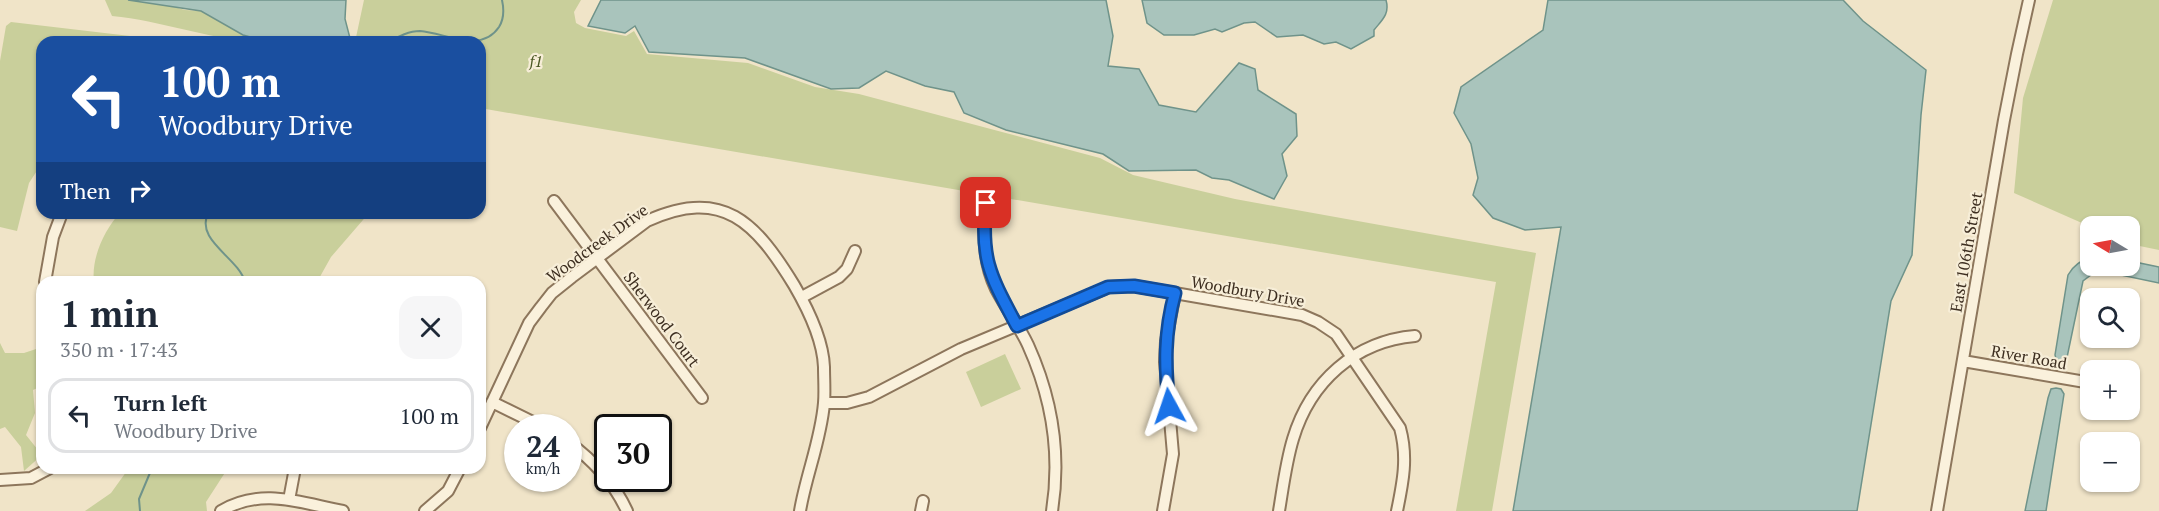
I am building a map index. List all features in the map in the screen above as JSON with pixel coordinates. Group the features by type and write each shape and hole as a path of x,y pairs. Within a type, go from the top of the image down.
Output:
{"street":[{"name":"East 106th Street","path":"1937,511 2017,54 2030,3"},
{"name":"Sherwood Court","path":"554,201 702,398"},
{"path":"986,203 984,232 987,264 997,290 1035,361 1051,414 1055,440 1052,511"},
{"name":"Woodcreek Drive","path":"486,415 529,323 552,293 647,221 685,208 711,208 728,213 746,223 762,237 802,297 824,363 824,403 800,511"},
{"path":"46,276 53,237 60,219"},
{"path":"802,297 839,277 847,269 855,251"},
{"name":"Woodbury Drive","path":"824,403 847,403 869,397 945,357 1108,287 1134,286 1311,318 1336,334 1400,428 1405,460 1397,511"},
{"path":"1163,511 1173,454 1165,362 1166,341 1175,293"},
{"path":"1279,511 1289,454 1300,419 1322,384 1336,369 1374,344 1389,339 1415,336"},
{"name":"River Road","path":"1963,361 2080,381"},
{"path":"492,402 516,414"},
{"path":"582,454 598,467 627,511"},
{"path":"0,480 31,478 39,474"},
{"path":"289,500 294,474"},
{"path":"425,511 448,491 457,474"},
{"path":"221,511 254,497 289,500 343,511"}],"green space":[{"path":"105,0 137,0 201,11 247,36 214,36 112,16"},
{"name":"f1","path":"364,0 581,0 574,12 576,23 585,28 626,36 634,31 647,54 748,63 815,87 859,94 1100,158 1133,175 1235,199 1536,253 1492,511 1456,511 1496,282 486,109 486,36 356,36"},
{"path":"2053,0 2159,0 2159,250 2140,246 2140,216 2080,216 2080,222 2014,193 2023,98"},
{"path":"11,22 130,36 36,36 36,172 29,183 17,231 0,227 0,61 6,26"},
{"path":"116,219 364,219 331,257 320,276 94,276 100,245"},
{"path":"0,343 5,353 24,353 36,349 36,389 33,390 35,413 26,435 36,448 36,460 24,471 21,447 5,427 0,429"},
{"path":"1005,354 1021,389 981,407 966,372"},
{"path":"125,474 224,474 206,502 207,511 85,511 111,493"}],"water":[{"path":"128,0 346,0 345,19 349,36 247,36 201,11"},
{"path":"601,0 1106,0 1113,36 1108,66 1139,69 1159,105 1196,112 1239,63 1255,69 1258,90 1296,114 1297,136 1282,154 1287,176 1274,199 1229,180 1212,178 1196,170 1129,171 1103,154 1006,130 964,113 954,92 925,86 886,71 859,88 831,89 745,58 649,52 635,26 625,33 588,26"},
{"path":"1142,0 1386,0 1387,9 1374,30 1374,36 1351,49 1336,42 1324,44 1303,35 1277,37 1255,22 1244,23 1222,32 1215,29 1194,35 1164,35 1147,23"},
{"path":"1548,0 1843,0 1863,21 1926,70 1912,255 1891,301 1857,511 1513,511 1561,227 1525,230 1493,218 1473,195 1478,178 1471,144 1454,113 1461,87 1543,30"},
{"path":"2080,263 2080,276 2090,276 2083,281 2080,288 2063,370 2059,369 2055,355 2068,275"},
{"path":"2140,263 2159,267 2159,283 2126,276 2140,276"},
{"path":"2051,389 2061,389 2064,394 2046,511 2025,511 2048,398"}],"waterway":[{"path":"486,38 492,35 501,24 502,0"},
{"path":"400,36 420,31 444,36"},
{"path":"207,219 207,232 212,241 242,276"},
{"path":"140,511 139,499 149,474"}],"route":[{"path":"986,203 984,244 987,264 997,290 1017,326 1108,287 1134,286 1175,293 1166,341 1165,362 1169,406"}]}
